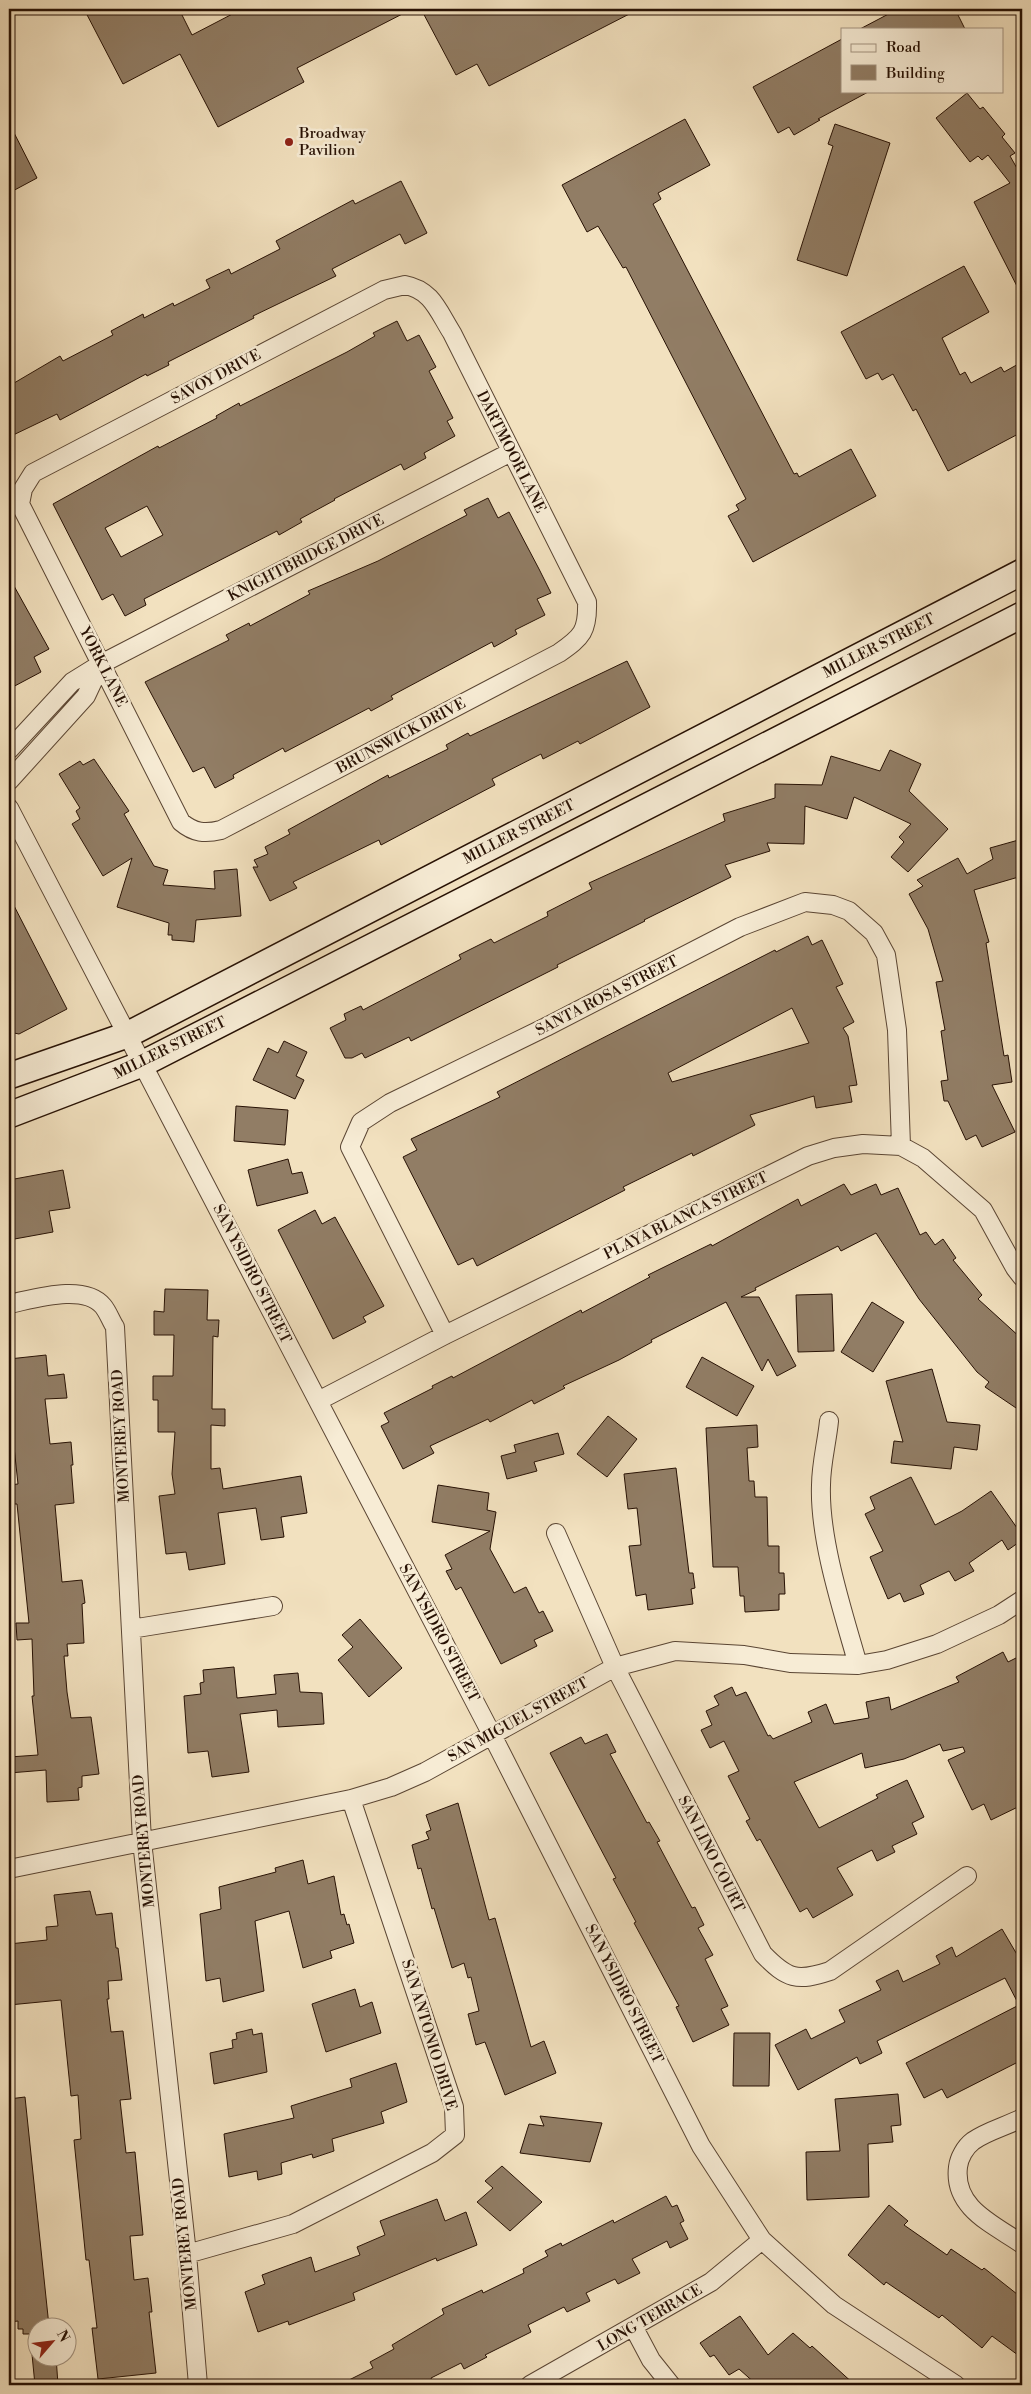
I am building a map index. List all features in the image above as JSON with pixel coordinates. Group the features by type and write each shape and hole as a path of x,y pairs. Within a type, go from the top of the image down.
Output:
{"street":[{"name":"SAVOY DRIVE","path":"23,489 33,473 384,290 404,284 419,288"},
{"name":"DARTMOOR LANE","path":"419,288 431,299 452,333 587,602 588,622"},
{"name":"KNIGHTBRIDGE DRIVE","path":"9,750 72,682 101,664 511,452"},
{"name":"YORK LANE","path":"23,489 20,504 181,822 191,830 202,833"},
{"name":"MILLER STREET","path":"9,1076 127,1035 1022,572"},
{"name":"MILLER STREET","path":"9,1115 142,1064 1022,615"},
{"name":"BRUNSWICK DRIVE","path":"202,833 221,830 560,653 578,640 588,622"},
{"path":"9,781 86,696 101,664"},
{"name":"SAN YSIDRO STREET","path":"9,808 491,1733 701,2146 762,2240 834,2305 956,2385"},
{"name":"SANTA ROSA STREET","path":"444,1335 350,1147 360,1122 390,1103 546,1027 740,927 805,902 833,905 849,911 874,933 886,955 898,1030 901,1146"},
{"name":"PLAYA BLANCA STREET","path":"318,1401 444,1335 808,1156 834,1148 863,1144 901,1146 923,1158 983,1210 1022,1277"},
{"name":"MONTEREY ROAD","path":"9,1304 75,1293 96,1300 104,1307 115,1327 142,1841 198,2385"},
{"path":"829,1421 821,1486 824,1522 834,1579 858,1665"},
{"name":"SAN LINO COURT","path":"556,1533 615,1667 763,1954 779,1971 794,1978 811,1978 830,1971 967,1876"},
{"name":"SAN MIGUEL STREET","path":"9,1869 351,1799 391,1787 416,1776 491,1733 615,1667 675,1651 744,1656 790,1663 858,1665 887,1660 937,1644 999,1615 1022,1600"},
{"path":"131,1629 273,1606"},
{"name":"SAN ANTONIO DRIVE","path":"186,2254 292,2224 432,2153 455,2135 454,2107 351,1799"},
{"path":"1022,2118 972,2142 959,2159 956,2181 962,2198 974,2211 1022,2244"},
{"name":"LONG TERRACE","path":"530,2385 634,2328 711,2282 762,2240"},
{"path":"634,2328 651,2360 671,2385"}],"building":[{"path":"84,9 179,9 192,35 242,9 412,9 297,68 304,82 218,127 180,54 123,84"},
{"path":"421,9 639,9 489,86 477,64 456,75"},
{"path":"898,9 955,9 964,28 862,28"},
{"path":"841,40 841,92 868,92 818,119 820,120 794,135 789,127 778,133 753,87"},
{"path":"967,93 980,109 983,107 1005,134 1002,137 1015,153 1010,156 1022,177 1022,296 974,202 1010,183 988,155 982,160 978,156 970,162 936,118"},
{"path":"685,119 710,165 658,193 661,199 653,204 794,474 797,473 799,477 851,449 876,496 753,562 728,516 739,510 736,505 746,499 626,267 623,268 598,226 587,232 562,185"},
{"path":"9,123 37,178 9,193"},
{"path":"835,124 890,143 847,276 797,260 833,146 828,144"},
{"path":"401,181 427,233 405,244 400,234 332,269 336,276 253,316 254,318 168,362 169,365 147,376 146,374 60,420 57,414 9,437 9,386 60,356 63,361 113,335 111,331 143,314 144,318 173,303 174,306 210,288 206,280 229,269 231,274 280,249 276,241 353,200 355,204"},
{"path":"964,266 989,312 942,338 960,375 965,372 971,383 1001,367 1004,372 1022,362 1022,432 948,471 916,409 913,411 893,374 882,380 878,373 866,379 841,332"},
{"path":"397,321 407,341 419,335 436,367 429,371 453,418 447,421 455,436 424,453 426,458 404,470 401,464 334,499 300,519 302,522 279,535 277,531 144,599 146,605 125,616 113,594 102,600 53,504 158,446 159,448 217,418 216,416 239,403 240,406 347,352 375,336 373,333","holes":["147,506 163,535 121,557 105,528"]},
{"path":"488,498 498,518 509,512 551,593 537,599 545,615 515,630 517,634 494,647 492,642 391,696 393,699 371,711 369,708 285,752 283,748 233,775 234,778 215,788 204,767 193,772 145,682 229,640 226,635 249,623 250,626 310,594 308,591 378,561 467,515 464,510"},
{"path":"9,577 49,649 34,657 41,672 9,689"},
{"path":"627,661 650,707 580,744 578,741 543,759 541,754 492,779 495,785 381,845 379,840 293,882 297,888 270,901 253,867 258,867 254,860 268,854 265,847 290,834 288,830 388,775 389,778 448,749 446,745 468,733 470,736"},
{"path":"890,750 921,764 909,791 948,829 908,872 891,857 904,842 899,837 911,824 854,797 847,819 805,806 804,844 767,843 770,851 725,865 731,877 557,965 558,967 411,1041 409,1037 365,1058 362,1053 352,1058 345,1058 330,1028 346,1020 344,1014 361,1006 363,1010 461,959 459,955 491,939 494,943 548,916 547,912 592,889 589,883 725,821 723,814 775,798 775,784 822,785 831,756 880,771"},
{"path":"94,759 129,811 124,814 154,866 168,870 163,885 215,889 214,871 237,869 241,916 196,920 194,942 172,940 172,935 168,935 169,923 117,907 132,858 103,876 72,824 80,819 76,811 80,808 59,774 80,761 83,765"},
{"path":"1022,839 1022,876 974,890 989,942 986,943 1004,1056 1008,1055 1012,1082 992,1085 1015,1132 982,1147 976,1135 966,1140 948,1101 944,1101 941,1081 948,1080 941,1031 945,1030 936,982 943,981 928,929 909,894 923,886 917,880 958,858 967,874 993,859 990,848"},
{"path":"9,896 67,1009 19,1034 9,1032"},
{"path":"808,936 812,945 822,940 843,984 836,987 854,1022 843,1028 848,1036 857,1085 849,1086 852,1102 816,1108 814,1096 750,1115 755,1125 693,1156 692,1153 623,1187 625,1190 477,1266 473,1258 458,1265 403,1157 417,1150 411,1139 500,1097 497,1092 775,950 776,952","holes":["792,1008 809,1043 672,1082 668,1073"]},
{"path":"284,1041 307,1052 296,1076 304,1080 295,1099 253,1080 268,1048 278,1053"},
{"path":"236,1106 288,1110 285,1145 234,1141"},
{"path":"288,1159 292,1174 302,1172 308,1193 257,1206 248,1170"},
{"path":"63,1170 70,1208 49,1211 53,1232 9,1240 9,1180"},
{"path":"844,1184 851,1195 876,1184 881,1195 898,1188 920,1235 926,1232 935,1245 943,1239 956,1258 953,1260 982,1295 978,1299 1022,1339 1022,1412 985,1387 989,1382 977,1372 919,1299 876,1233 841,1251 838,1246 741,1297 759,1297 796,1366 777,1376 768,1359 762,1371 726,1302 651,1340 652,1342 619,1360 563,1386 565,1388 534,1404 532,1400 490,1422 488,1419 430,1446 434,1453 403,1469 381,1426 389,1422 384,1413 433,1388 432,1386 452,1376 453,1378 581,1310 582,1313 650,1277 648,1275 711,1244 712,1246 798,1199 801,1206"},
{"path":"315,1210 322,1224 335,1217 384,1306 363,1317 366,1322 333,1339 278,1230"},
{"path":"165,1289 208,1290 207,1320 219,1320 218,1337 213,1336 212,1409 225,1409 225,1426 211,1425 211,1469 220,1468 223,1489 301,1476 307,1513 281,1517 284,1537 261,1540 256,1508 218,1513 225,1564 189,1570 186,1552 166,1554 159,1496 175,1494 172,1474 175,1432 158,1432 158,1400 153,1400 153,1376 173,1376 174,1335 154,1335 154,1311 164,1312"},
{"path":"832,1294 834,1351 798,1352 796,1295"},
{"path":"872,1302 904,1322 873,1372 841,1352"},
{"path":"46,1355 48,1376 64,1374 67,1398 45,1399 50,1444 71,1442 73,1465 71,1465 74,1503 55,1505 62,1582 82,1580 85,1603 82,1604 84,1643 67,1644 68,1656 64,1656 67,1692 71,1718 91,1717 99,1774 82,1776 82,1787 78,1788 79,1800 47,1802 46,1770 9,1773 9,1757 38,1755 32,1696 34,1696 32,1639 17,1640 16,1623 29,1623 17,1504 9,1504 9,1485 18,1484 9,1400 9,1359"},
{"path":"702,1357 754,1386 737,1416 686,1387"},
{"path":"932,1369 947,1422 980,1425 977,1450 954,1447 951,1469 891,1463 894,1441 903,1442 886,1381"},
{"path":"608,1416 637,1439 607,1477 577,1454"},
{"path":"757,1425 758,1447 747,1448 749,1481 754,1481 755,1497 767,1497 768,1546 779,1546 779,1573 784,1573 785,1594 779,1594 779,1610 745,1612 744,1596 740,1596 738,1567 713,1567 706,1428"},
{"path":"558,1433 564,1454 534,1462 537,1471 507,1479 501,1456 516,1452 514,1445"},
{"path":"676,1468 689,1573 693,1573 695,1588 691,1589 693,1604 648,1610 646,1594 636,1596 629,1546 641,1545 637,1508 628,1509 624,1474"},
{"path":"911,1477 935,1525 962,1511 991,1491 1022,1535 1022,1540 1008,1550 1002,1540 969,1563 974,1571 955,1581 949,1571 920,1585 924,1594 904,1602 900,1593 888,1599 870,1557 883,1551 865,1514 875,1509 870,1497"},
{"path":"438,1485 489,1493 487,1510 496,1512 490,1549 514,1593 526,1587 539,1613 543,1611 553,1631 534,1640 537,1646 501,1664 461,1587 456,1590 446,1571 452,1569 445,1555 490,1531 432,1522"},
{"path":"360,1619 402,1668 369,1697 338,1660 353,1647 342,1635"},
{"path":"1003,1652 1008,1662 1022,1655 1022,1805 991,1820 984,1804 972,1810 948,1760 965,1752 963,1747 943,1751 940,1744 904,1759 865,1768 862,1753 794,1782 819,1828 878,1798 876,1795 907,1780 924,1817 912,1823 917,1834 892,1846 895,1852 877,1861 872,1850 837,1868 853,1895 813,1918 807,1908 800,1912 760,1839 757,1841 746,1821 750,1819 728,1776 739,1771 724,1741 710,1748 701,1730 712,1725 706,1711 719,1705 714,1696 732,1687 736,1696 746,1692 768,1736 770,1735 773,1739 812,1722 808,1712 826,1704 834,1724 869,1718 866,1702 889,1697 891,1710 959,1682 956,1677"},
{"path":"234,1667 237,1698 276,1694 274,1675 298,1673 300,1692 322,1693 324,1724 278,1727 277,1710 240,1714 249,1772 212,1777 208,1751 188,1753 184,1696 201,1694 200,1683 204,1682 203,1670"},
{"path":"607,1734 616,1752 610,1754 647,1823 649,1822 660,1841 657,1842 692,1908 695,1907 704,1925 698,1928 713,1955 705,1959 728,2006 721,2009 729,2025 693,2042 676,2007 679,2006 634,1923 636,1922 613,1879 616,1878 550,1753 581,1737 585,1744"},
{"path":"458,1803 489,1920 495,1918 531,2047 544,2041 556,2073 505,2095 485,2042 476,2045 468,2014 479,2011 471,1977 468,1978 464,1963 452,1968 434,1908 432,1909 421,1868 418,1869 412,1845 429,1839 426,1832 431,1830 426,1815"},
{"path":"303,1860 308,1884 334,1876 341,1915 344,1914 347,1925 349,1924 354,1943 330,1951 332,1958 303,1968 289,1911 255,1921 264,1991 223,2002 220,1978 206,1981 200,1914 221,1909 219,1887 276,1872 275,1868"},
{"path":"90,1891 96,1915 112,1913 116,1948 118,1948 122,1980 108,1981 109,1999 107,1999 111,2032 123,2031 131,2099 120,2100 126,2153 135,2152 143,2235 130,2236 134,2280 148,2278 152,2312 149,2312 156,2373 98,2379 92,2328 97,2328 89,2260 86,2260 74,2140 81,2139 78,2095 71,2096 61,2000 9,2005 9,1944 47,1940 46,1927 58,1926 54,1895"},
{"path":"1002,1929 1022,1963 1022,2060 947,2098 942,2089 924,2098 906,2063 1019,2005 1005,1978 877,2041 882,2053 860,2064 857,2057 798,2090 775,2045 806,2029 811,2039 845,2022 839,2010 881,1990 876,1981 898,1970 903,1982 940,1964 936,1956 952,1947 956,1957"},
{"path":"355,1989 360,2007 372,2002 381,2033 326,2052 312,2004"},
{"path":"252,2029 253,2035 262,2033 267,2072 214,2084 210,2053 233,2048 232,2040 237,2039 236,2033"},
{"path":"734,2033 770,2033 769,2086 733,2086"},
{"path":"396,2063 407,2102 381,2112 384,2123 332,2139 334,2151 313,2158 312,2154 281,2163 282,2174 258,2180 257,2171 229,2177 224,2134 294,2118 291,2106 352,2087 350,2079"},
{"path":"898,2094 901,2125 891,2126 893,2142 868,2144 869,2197 807,2200 806,2152 840,2151 835,2099"},
{"path":"25,2097 48,2316 28,2316 28,2334 23,2334 23,2329 18,2329 18,2321 9,2322 9,2099"},
{"path":"540,2116 602,2123 590,2162 520,2153 529,2124 544,2126"},
{"path":"502,2166 542,2202 510,2231 477,2202 493,2188 485,2181"},
{"path":"666,2196 672,2207 677,2205 684,2221 680,2223 688,2239 670,2248 667,2241 632,2259 640,2273 618,2284 615,2279 586,2293 590,2301 567,2312 564,2307 528,2325 531,2332 485,2355 487,2357 464,2369 461,2363 431,2378 434,2385 339,2385 373,2368 370,2362 394,2349 392,2345 444,2314 442,2309 482,2290 483,2293 524,2273 523,2269 548,2256 545,2251 561,2243 562,2246 613,2220 614,2223"},
{"path":"437,2199 445,2221 466,2212 477,2245 437,2261 436,2258 353,2293 355,2300 289,2325 288,2321 258,2332 245,2292 265,2284 262,2275 311,2257 315,2272 360,2255 357,2247 385,2235 380,2221"},
{"path":"889,2205 908,2221 904,2225 947,2255 951,2249 982,2270 984,2268 1022,2298 1022,2358 992,2336 982,2348 942,2315 939,2318 886,2282 884,2285 848,2255"},
{"path":"740,2316 768,2355 793,2333 810,2348 812,2346 855,2385 757,2385 739,2369 729,2375 714,2355 710,2357 700,2343"},
{"path":"33,2366 57,2366 58,2385 35,2385"}],"place":[{"name":"Broadway Pavilion","path":"289,142"}]}
